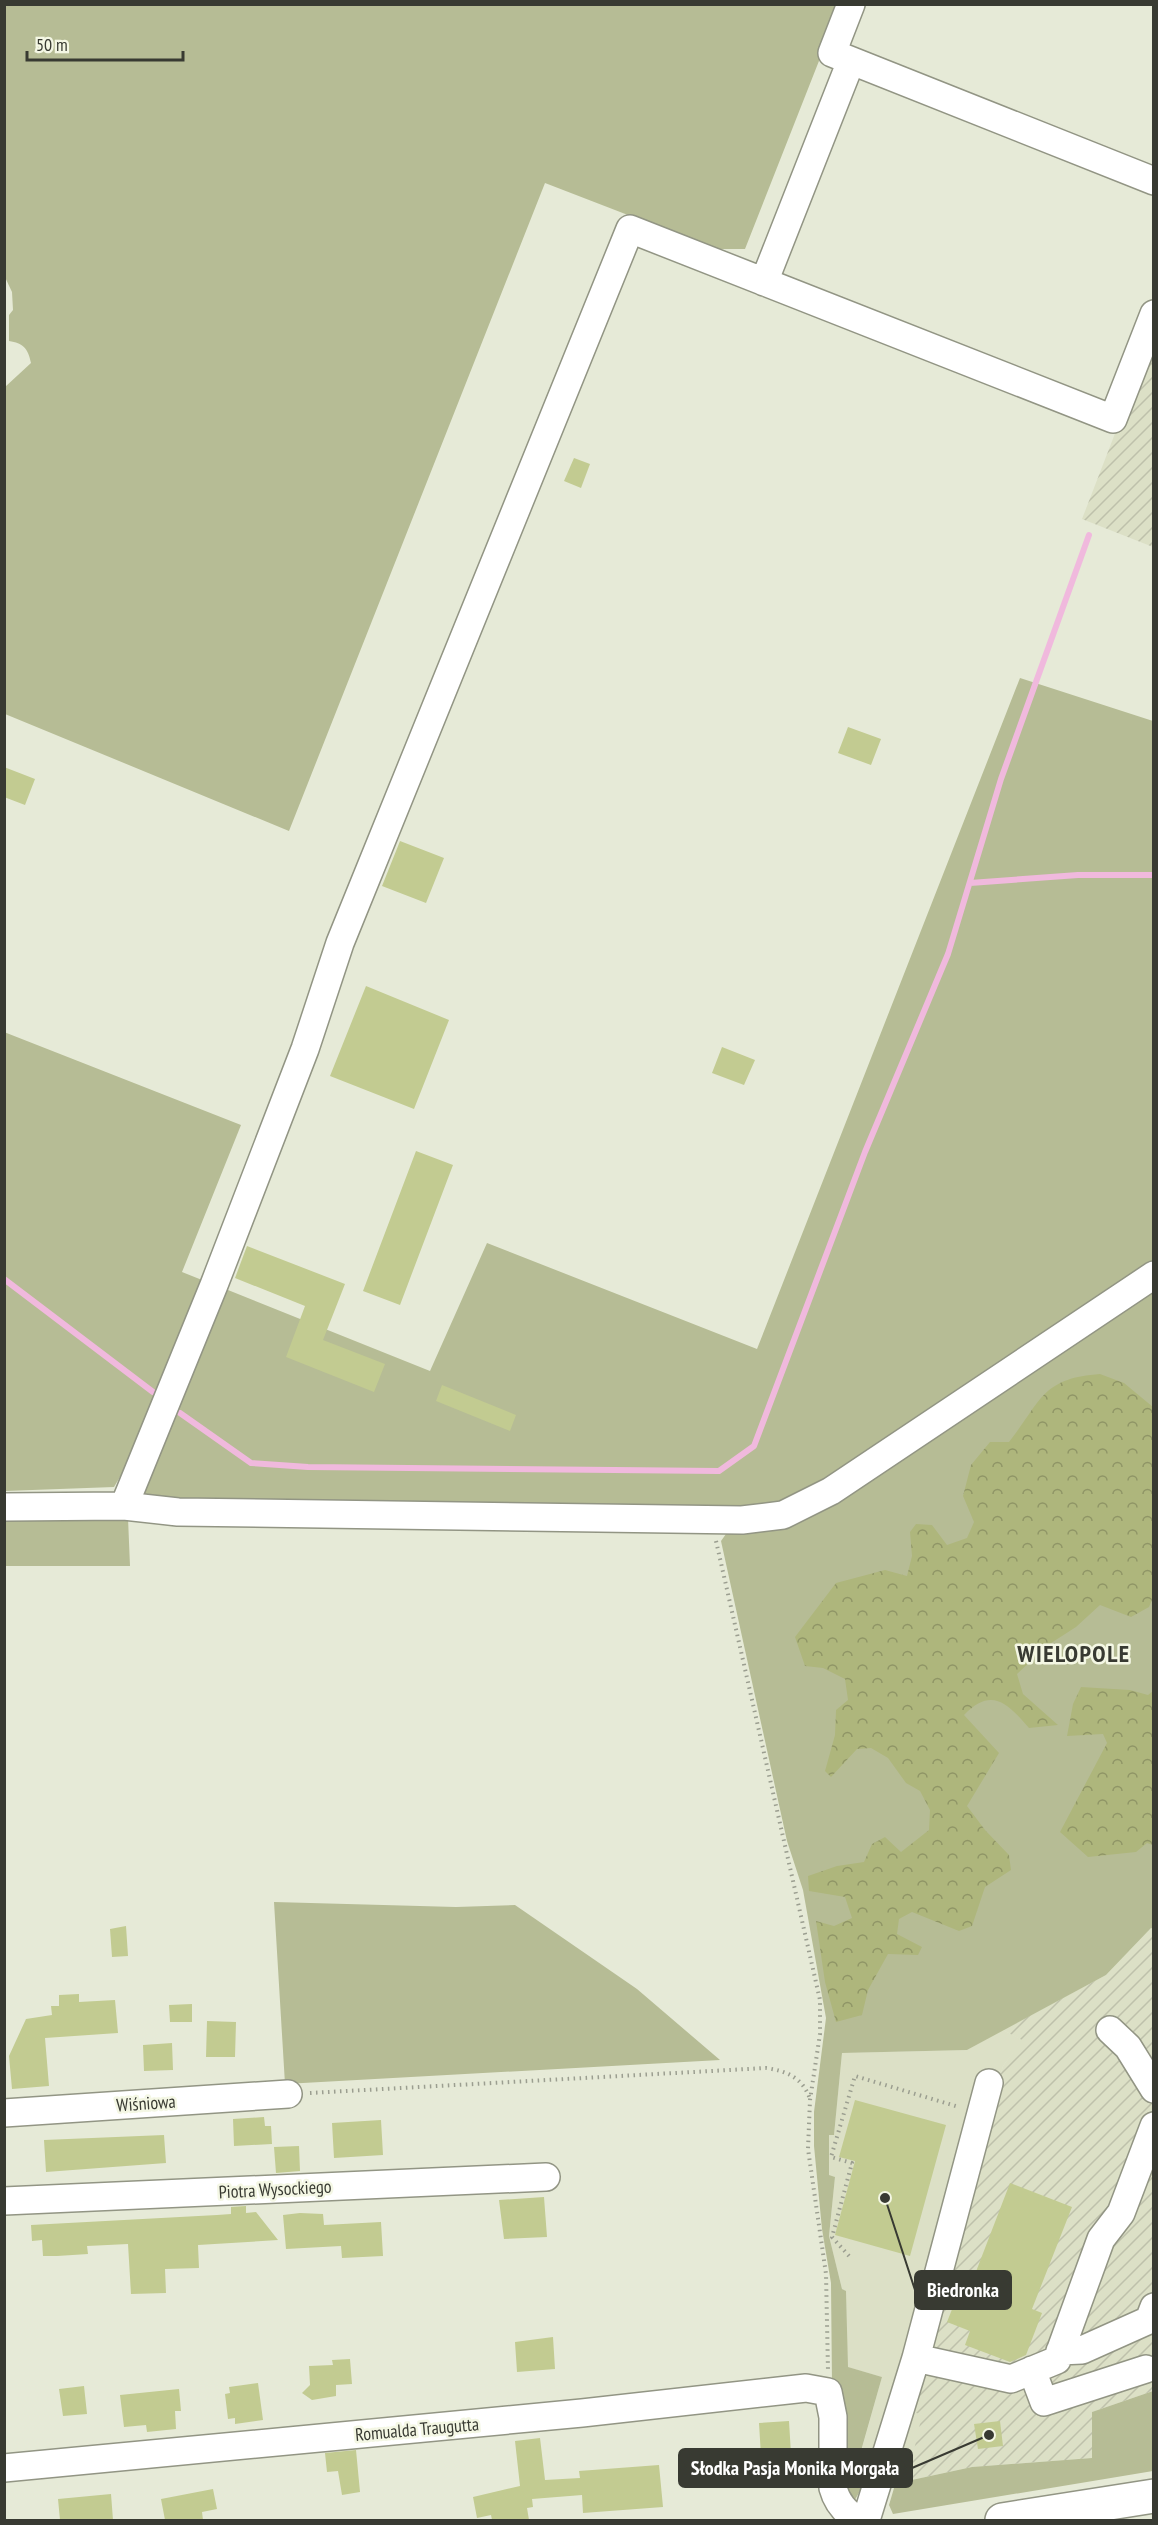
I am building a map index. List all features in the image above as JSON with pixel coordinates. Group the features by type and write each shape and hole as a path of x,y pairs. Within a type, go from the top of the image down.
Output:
{"main road":[{"path":"1002,2520 1122,2511 1154,2496"}],"street":[{"path":"851,4 832,53 1154,181"},
{"path":"764,282 851,61"},
{"path":"124,1506 293,1082 340,943 630,229 1113,418 1154,314"},
{"path":"4,1507 124,1506 189,1512 733,1520 783,1515 814,1502 1154,1275"},
{"path":"1110,2030 1128,2047 1154,2089"},
{"path":"866,2520 916,2358 989,2083"},
{"name":"Wiśniowa","path":"4,2113 288,2094"},
{"path":"916,2358 1011,2379 1057,2360 1101,2239 1121,2213 1146,2171 1154,2126"},
{"name":"Piotra Wysockiego","path":"4,2201 546,2177"},
{"path":"1060,2351 1082,2350 1149,2320 1154,2307"},
{"path":"1032,2370 1044,2402 1146,2369"},
{"name":"Romualda Traugutta","path":"4,2468 570,2414 806,2388 828,2392"},
{"path":"828,2392 832,2417 833,2488 836,2499 846,2513 858,2520"}],"path":[{"path":"733,1520 722,1529 715,1544 807,1933 820,2000 820,2034 810,2100 808,2149 827,2293 825,2322 828,2392"},
{"path":"288,2094 766,2068 785,2072 797,2078 804,2086 810,2100"},
{"path":"849,2256 832,2237 852,2163 831,2157 855,2076 954,2104"}],"shaded area":[{"path":"4,5 841,5 745,249 716,249 545,183 289,831 5,714 5,387 31,363 24,347 9,341 9,315 13,310 12,292 4,275"},
{"path":"1153,335 1153,547 1082,519"},
{"path":"1020,678 1153,721 1154,1266 814,1492 775,1510 132,1502 223,1288 430,1371 487,1243 757,1349"},
{"path":"4,1032 241,1125 182,1272 202,1280 136,1450 114,1487 5,1491"},
{"path":"1153,1284 1153,1929 1151,1928 1106,1975 967,2050 842,2053 834,2135 829,2135 829,2175 835,2177 829,2236 842,2289 846,2291 848,2367 882,2377 857,2465 872,2470 852,2505 842,2491 832,2385 831,2283 822,2229 814,2146 814,2112 826,2018 803,1890 787,1841 721,1541 731,1527 749,1524"},
{"path":"4,1512 128,1518 130,1566 5,1566"},
{"path":"274,1902 456,1907 515,1905 637,1989 720,2060 285,2084"},
{"path":"1151,1928 1153,1929 1153,2391 1092,2412 1092,2458 972,2467 907,2481 922,2415 908,2410 1003,2066 1022,2040 1003,2030 1106,1975"},
{"path":"1003,2030 1023,2040 1003,2066 908,2410 923,2415 907,2481 857,2466 882,2377 847,2367 846,2292 842,2289 829,2236 835,2177 829,2176 829,2135 834,2135 842,2053 967,2050"},
{"path":"1153,2391 1153,2471 893,2514 889,2505 897,2478 907,2481 972,2467 1092,2458 1092,2412"}],"green space":[{"path":"1100,1374 1124,1383 1153,1407 1154,1595 1149,1607 1131,1617 1100,1605 1076,1627 1048,1645 1017,1674 1023,1694 1058,1725 1029,1728 1007,1706 991,1700 974,1706 964,1715 999,1753 967,1806 985,1830 1009,1855 1011,1870 985,1887 972,1926 959,1931 912,1912 899,1919 897,1934 922,1947 918,1955 888,1954 868,1990 862,2015 836,2022 825,1982 816,1921 834,1926 852,1918 845,1897 809,1891 808,1876 837,1866 864,1862 872,1844 885,1837 901,1852 929,1830 930,1810 920,1791 906,1783 888,1758 871,1748 857,1749 831,1777 825,1771 835,1735 836,1710 848,1700 845,1679 823,1668 805,1666 795,1637 836,1583 885,1570 907,1576 912,1556 910,1532 916,1524 932,1525 947,1545 967,1538 974,1522 963,1496 971,1465 990,1442 1009,1442 1044,1394 1065,1381 1080,1376"},
{"path":"1081,1687 1130,1690 1148,1695 1153,1691 1153,1845 1147,1843 1136,1852 1088,1857 1060,1832 1107,1743 1103,1734 1067,1736 1073,1704"}],"building":[{"path":"574,458 590,464 581,488 564,481"},
{"path":"848,727 881,739 871,765 838,753"},
{"path":"4,767 35,779 25,805 4,797"},
{"path":"400,841 444,858 426,903 382,886"},
{"path":"366,986 449,1020 414,1109 330,1076"},
{"path":"722,1047 755,1060 744,1085 712,1073"},
{"path":"416,1151 453,1165 400,1305 363,1291"},
{"path":"247,1246 345,1284 323,1340 385,1364 374,1392 286,1357 305,1306 235,1278"},
{"path":"442,1385 516,1415 510,1431 436,1401"},
{"path":"126,1926 128,1956 112,1957 110,1929"},
{"path":"79,1994 79,2002 115,2000 118,2033 45,2038 49,2086 12,2089 9,2056 26,2019 52,2015 51,2006 59,2006 59,1995"},
{"path":"192,2004 192,2022 170,2022 169,2005"},
{"path":"207,2021 236,2022 235,2057 206,2057"},
{"path":"172,2043 173,2070 144,2071 143,2045"},
{"path":"855,2100 946,2125 910,2256 835,2235 855,2161 839,2157"},
{"path":"264,2117 265,2126 271,2126 272,2144 234,2146 233,2119"},
{"path":"381,2120 383,2155 334,2158 332,2123"},
{"path":"164,2135 166,2163 46,2172 44,2140"},
{"path":"299,2146 300,2171 276,2173 274,2147"},
{"path":"1010,2183 1072,2207 1032,2309 1042,2313 1026,2355 1010,2362 965,2345 970,2331 947,2322 964,2279 972,2282"},
{"path":"544,2197 547,2237 504,2239 499,2200"},
{"path":"246,2206 246,2213 256,2212 278,2240 198,2245 199,2268 165,2269 166,2293 131,2294 128,2244 87,2246 88,2254 43,2256 42,2240 32,2241 31,2225 231,2214 231,2207"},
{"path":"323,2214 324,2225 381,2222 383,2256 342,2258 341,2246 286,2249 283,2215"},
{"path":"553,2337 555,2369 517,2372 515,2342"},
{"path":"350,2359 352,2384 336,2385 336,2396 312,2400 302,2393 310,2385 309,2366 333,2365 332,2360"},
{"path":"258,2383 263,2420 235,2424 235,2418 228,2419 225,2394 230,2393 229,2387"},
{"path":"84,2386 87,2414 63,2416 59,2389"},
{"path":"179,2389 181,2411 175,2411 176,2429 147,2432 146,2425 124,2427 120,2395"},
{"path":"789,2421 791,2454 761,2456 759,2423"},
{"path":"1000,2421 1003,2446 978,2449 974,2424"},
{"path":"540,2438 545,2480 580,2478 579,2471 659,2465 663,2507 583,2513 582,2495 532,2499 533,2507 527,2508 529,2520 492,2520 491,2515 477,2518 473,2497 520,2486 515,2441"},
{"path":"356,2450 360,2492 342,2495 338,2471 327,2472 325,2453"},
{"path":"213,2489 217,2509 202,2512 203,2520 165,2520 161,2499"},
{"path":"111,2494 113,2520 60,2520 58,2499"}],"waterway":[{"path":"180,1413 251,1463 308,1467 719,1471 754,1446 865,1152 948,954 1001,779 1089,535"},
{"path":"970,883 1078,875 1154,875"},
{"path":"4,1279 153,1392"}],"place":[{"name":"Biedronka","path":"885,2198"},
{"name":"Słodka Pasja Monika Morgała","path":"989,2435"}],"district":[{"name":"WIELOPOLE","path":"1074,1653"}]}
